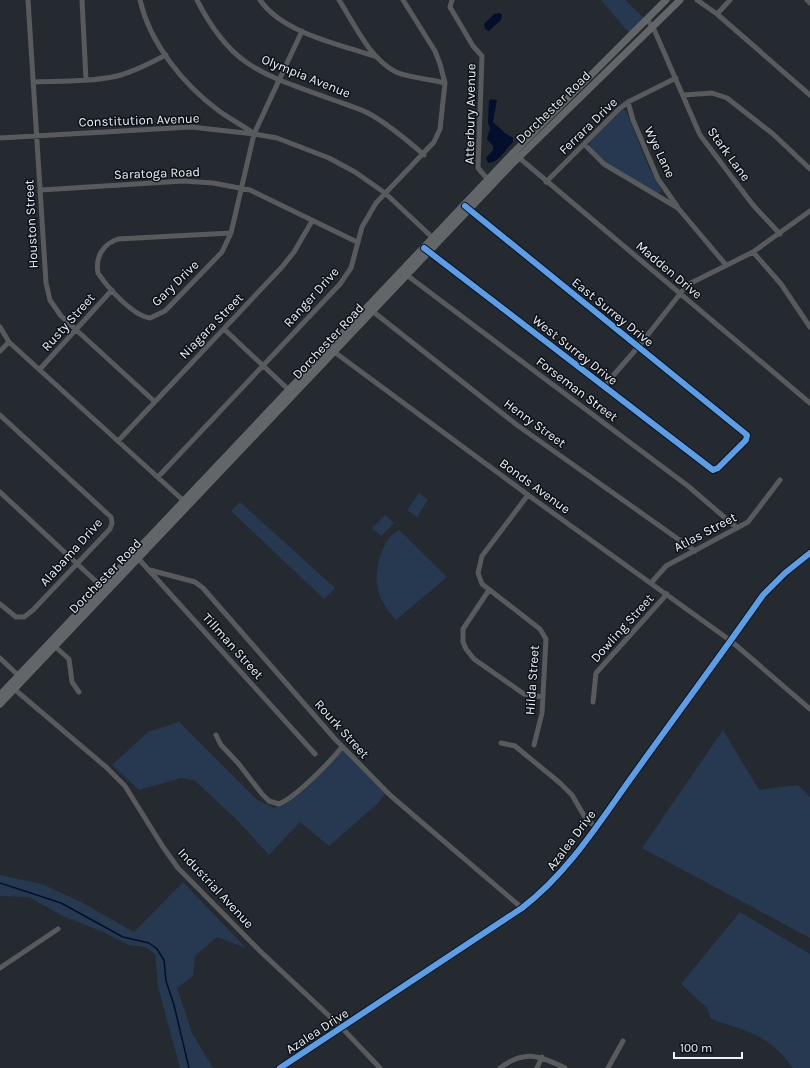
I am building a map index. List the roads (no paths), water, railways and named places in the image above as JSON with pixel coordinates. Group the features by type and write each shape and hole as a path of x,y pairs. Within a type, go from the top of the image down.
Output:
{"main road":[{"name":"Dorchester Road","path":"52,644 490,182 666,0"},
{"name":"Dorchester Road","path":"516,155 680,0"},
{"name":"Azalea Drive","path":"280,1068 522,908 542,893 560,875 596,827 763,595 785,573 810,553"},
{"name":"Dorchester Road","path":"0,704 12,687 102,587 136,556"},
{"name":"Dorchester Road","path":"0,695 12,687"}],"street":[{"name":"Houston Street","path":"28,0 46,283 50,300 60,316 154,401"},
{"path":"82,0 86,80"},
{"path":"140,0 155,37 166,55 190,85 219,111 254,134"},
{"name":"Olympia Avenue","path":"197,0 209,24 229,49 255,69 367,113 393,129 424,155"},
{"path":"260,0 272,13 302,32 374,56 397,72 445,83"},
{"path":"339,0 374,56"},
{"name":"Ranger Drive","path":"158,477 347,276 362,227 376,203 424,155 434,142 440,129 445,83 435,51 403,0"},
{"name":"Atterbury Avenue","path":"452,0 450,6 474,46 482,56 478,168 490,182"},
{"path":"697,0 717,14 810,95"},
{"path":"717,14 730,0"},
{"path":"807,0 810,3"},
{"path":"647,20 653,26 676,78"},
{"name":"Gary Drive","path":"231,233 118,239 110,242 100,255 97,268 100,276 112,290 141,316 150,318 165,311 222,252 231,233 240,188 254,134 302,32"},
{"path":"33,82 86,80 117,76 142,67 166,55"},
{"name":"Stark Lane","path":"676,78 700,135 753,205 780,234"},
{"name":"Ferrara Drive","path":"546,182 628,102 676,78"},
{"path":"684,95 703,93 720,94 743,110 810,169"},
{"name":"Wye Lane","path":"628,102 633,120 658,179 678,208 726,265"},
{"name":"Constitution Avenue","path":"0,138 191,127 277,138 329,158 355,172 385,193 435,240"},
{"name":"Wye Lane","path":"584,144 604,164 678,208"},
{"name":"Madden Drive","path":"516,155 546,182 810,403"},
{"name":"Saratoga Road","path":"41,190 183,181 212,183 240,188 286,206 312,221 357,242"},
{"name":"East Surrey Drive","path":"467,207 747,435 746,440 718,468 713,470"},
{"path":"604,386 639,346 687,285 753,252 810,211"},
{"name":"Niagara Street","path":"118,441 154,401 224,329 294,252 312,221"},
{"name":"West Surrey Drive","path":"427,250 713,470"},
{"path":"753,252 781,284 810,327"},
{"name":"Forseman Street","path":"404,273 688,486 737,528"},
{"name":"Rusty Street","path":"40,369 112,290"},
{"name":"Henry Street","path":"370,309 517,425 694,550"},
{"path":"0,327 9,342 186,503"},
{"path":"224,329 291,393"},
{"path":"0,351 9,342"},
{"name":"Bonds Avenue","path":"331,350 528,495 731,641 810,709"},
{"name":"Alabama Drive","path":"0,415 111,517 112,523 110,529 33,610 24,617 16,617 0,604"},
{"name":"Atlas Street","path":"651,583 666,566 748,522 780,480"},
{"path":"0,492 102,587"},
{"name":"Hilda Street","path":"528,495 480,560 478,578 489,590 540,628 544,633 547,643 542,713 534,745"},
{"name":"Tillman Street","path":"136,556 315,754"},
{"name":"Rourk Street","path":"150,570 195,582 203,588 342,747 391,796 522,908"},
{"path":"489,590 464,629 462,636 466,649 474,659 524,694 543,697"},
{"name":"Dowling Street","path":"593,702 596,673 667,594"},
{"path":"52,644 69,659 72,682 79,692"},
{"path":"0,658 21,678"},
{"name":"Industrial Avenue","path":"12,687 106,767 125,786 178,868 260,951 342,1028 380,1068"},
{"path":"216,735 221,745 238,763 262,794 269,801 279,804 285,802 334,757 342,747"},
{"path":"501,743 515,746 560,783 572,795 586,819 596,827"},
{"path":"0,968 58,929"},
{"path":"608,1068 623,1041"},
{"path":"500,1068 514,1059 531,1055 542,1057 565,1068"},
{"path":"537,1068 542,1057"}],"waterway":[{"path":"0,883 61,903 123,937 149,943 157,949 164,960 166,981 174,1005 189,1068"}]}
